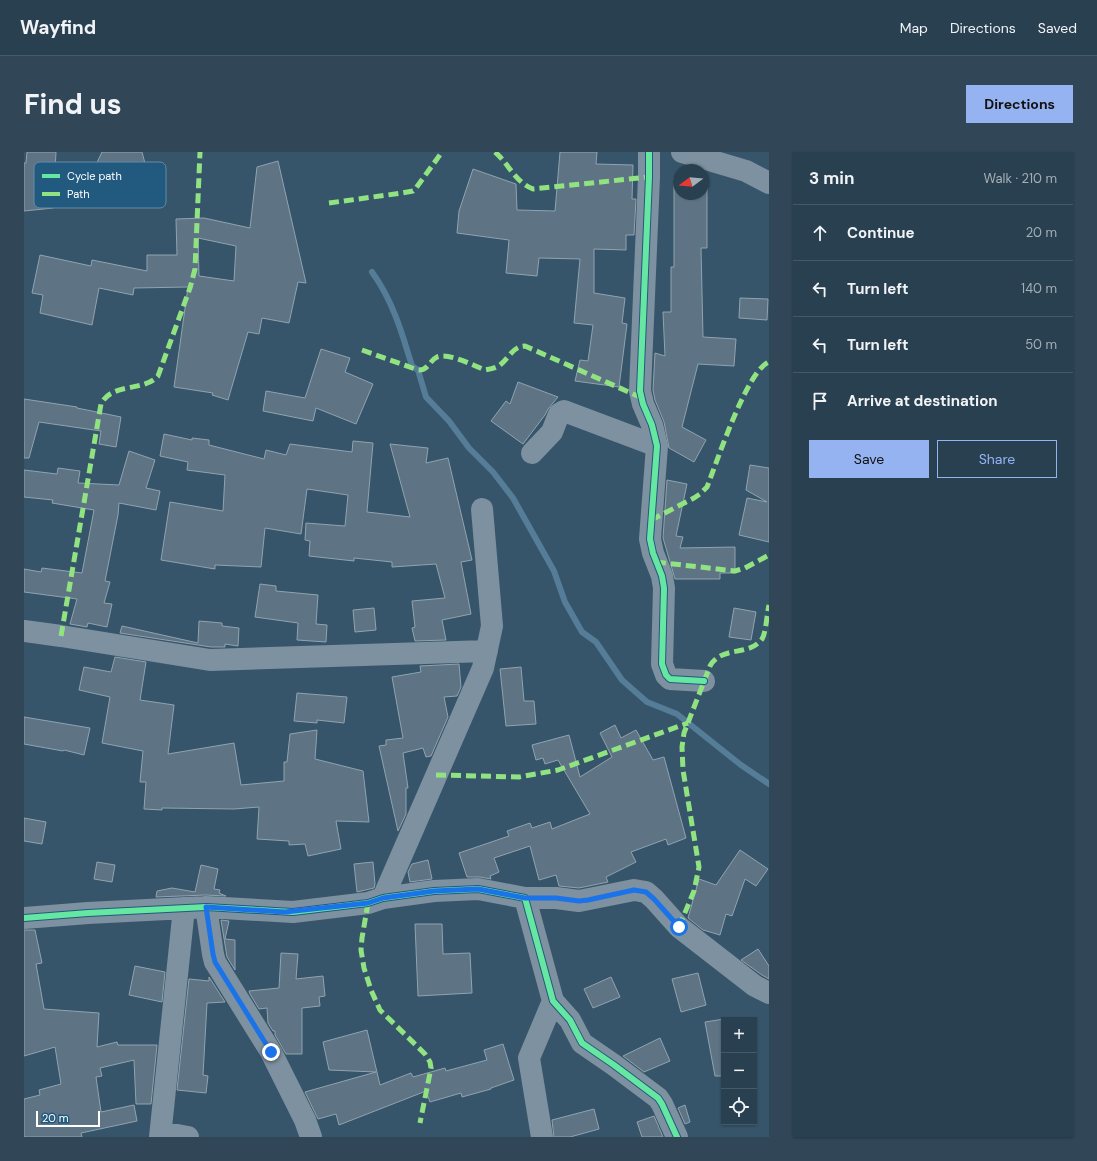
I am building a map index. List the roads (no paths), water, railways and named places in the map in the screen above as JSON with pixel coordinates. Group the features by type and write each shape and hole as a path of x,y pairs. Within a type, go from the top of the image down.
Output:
{"street":[{"path":"649,152 640,391 643,404 652,425 657,446 650,539 653,553 662,576 664,588 662,664 666,675 670,679 704,681"},
{"path":"682,152 746,171 769,183"},
{"path":"532,453 552,432 559,414 564,411 657,446"},
{"path":"383,898 483,668 492,626 482,509"},
{"path":"24,631 210,660 487,651"},
{"path":"24,918 206,907 285,912 368,903 383,898 434,891 478,889 525,898 556,898 579,901 634,890 646,892 679,927 755,986 769,993"},
{"path":"525,898 553,1001 570,1020 582,1043 614,1064 658,1098 677,1137"},
{"path":"206,907 215,962 271,1052 305,1120 311,1137"},
{"path":"184,908 160,1134 188,1137"},
{"path":"542,1137 530,1058 553,1001"}],"waterway":[{"path":"372,272 386,294 400,329 412,366 418,370 426,397 449,421 469,448 493,472 513,498 554,571 565,602 582,632 596,642 622,680 647,702 677,714 741,765 769,784"}]}
